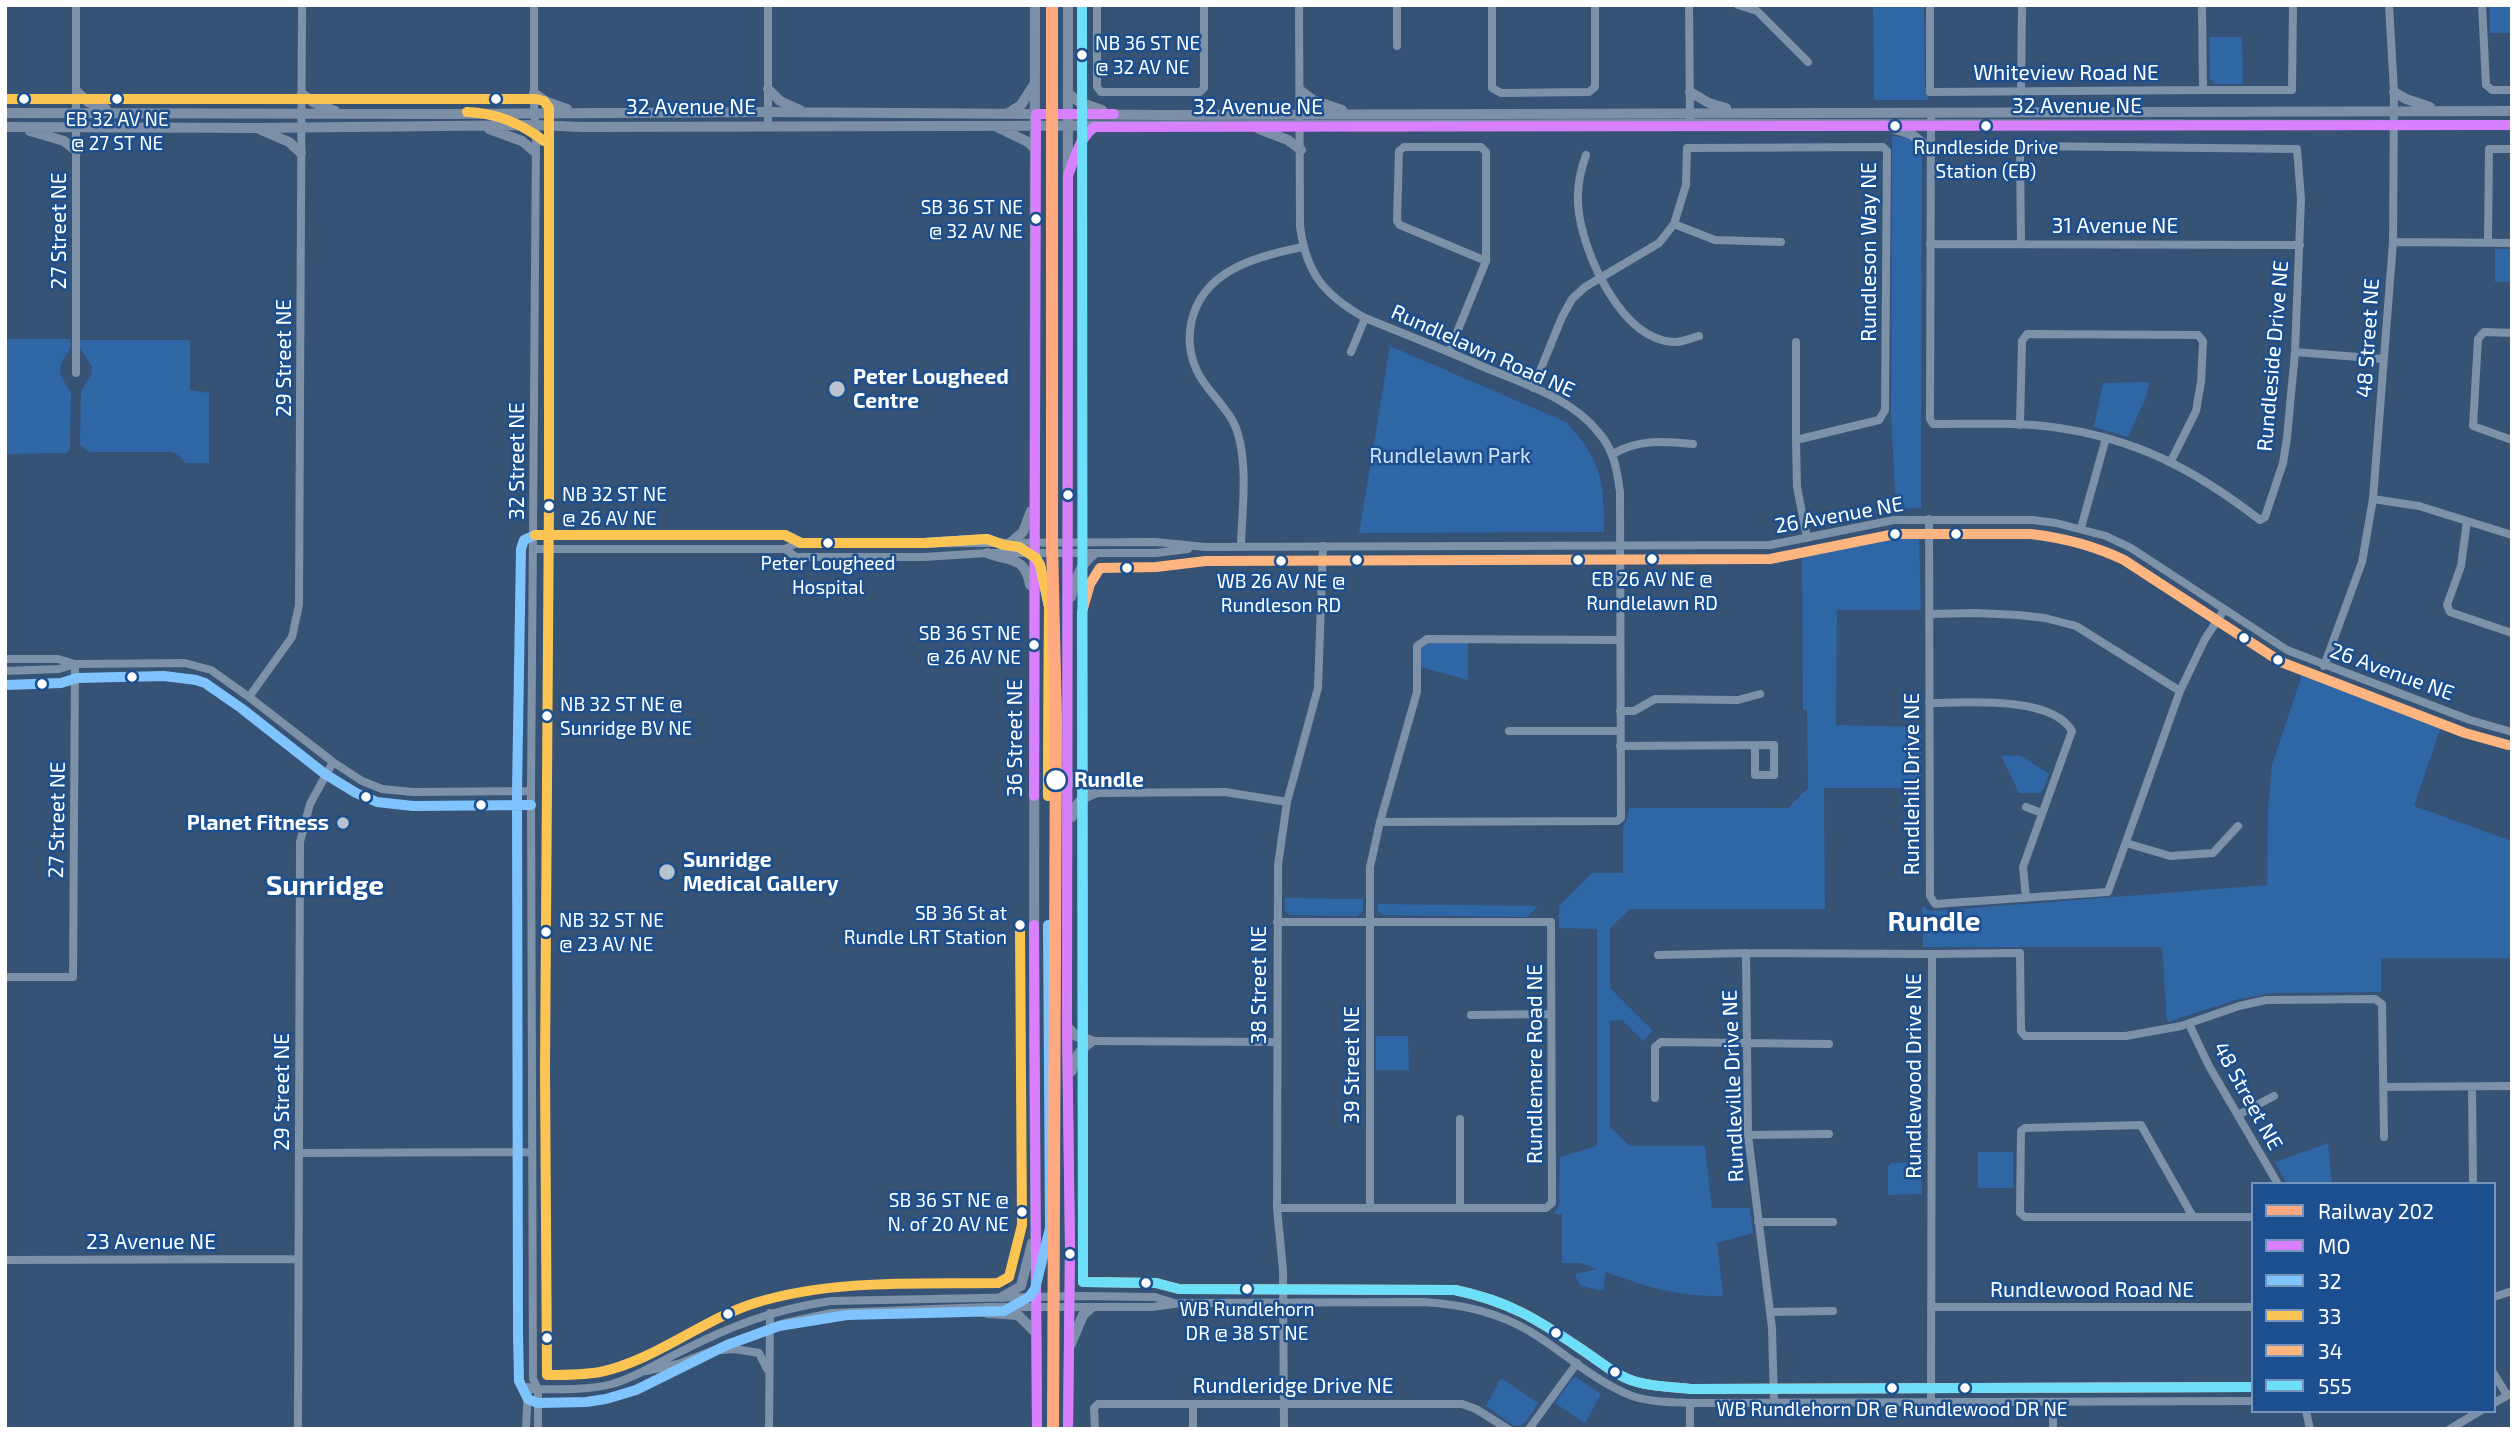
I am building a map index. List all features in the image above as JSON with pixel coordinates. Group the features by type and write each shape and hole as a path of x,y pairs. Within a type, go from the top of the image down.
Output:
{"main road":[{"name":"36 Street NE","path":"1035,5 1037,1429"},
{"path":"1068,5 1068,1429"},
{"path":"1007,114 1021,105 1036,82"},
{"path":"768,89 780,102 809,112"},
{"path":"1301,91 1313,100 1351,114"},
{"path":"77,92 95,106 115,113"},
{"path":"1690,92 1709,103 1738,112"},
{"path":"2394,92 2421,105 2443,111"},
{"path":"534,93 547,102 580,112"},
{"path":"1068,93 1079,102 1113,114"},
{"path":"302,94 317,104 341,113"},
{"name":"32 Avenue NE","path":"5,113 2512,111"},
{"path":"476,125 513,137 535,152"},
{"name":"32 Avenue NE","path":"10,127 2512,125"},
{"path":"1250,126 1280,136 1301,150"},
{"path":"1879,126 1911,134 1930,149"},
{"path":"10,127 64,141 77,151"},
{"path":"997,127 1027,142 1036,150"},
{"path":"1068,176 1083,137 1094,127"},
{"path":"256,128 289,142 301,153"},
{"path":"1010,543 1028,524 1035,488"},
{"path":"987,553 1001,559 1014,560 1026,568 1035,607"},
{"path":"1068,610 1078,572 1082,564 1094,554"},
{"path":"1068,774 1076,784 1095,793"},
{"path":"1068,836 1074,808 1082,799 1095,793"},
{"path":"1067,1026 1076,1036 1092,1041"},
{"path":"1067,1091 1074,1059 1084,1046 1092,1041"},
{"path":"1002,1297 1021,1286 1036,1227"},
{"path":"1069,1350 1083,1315 1091,1308"},
{"path":"972,1309 1018,1315 1036,1333"}],"street":[{"name":"27 Street NE","path":"76,5 76,373"},
{"name":"29 Street NE","path":"249,697 292,638 299,605 302,5"},
{"name":"32 Street NE","path":"534,5 536,125 535,549 531,791 532,1152 533,1379 538,1389 538,1429"},
{"path":"768,5 768,126"},
{"path":"1097,5 1097,87 1101,92 1200,92 1204,88 1204,5"},
{"path":"1300,5 1300,113"},
{"path":"1397,5 1397,46"},
{"path":"1492,5 1492,88 1497,93 1589,92 1595,87 1595,5"},
{"path":"1689,5 1690,124"},
{"path":"1738,5 1757,11 1808,62"},
{"name":"Whiteview Road NE","path":"1930,5 1930,92 2292,90 2294,5"},
{"path":"2021,91 2022,5"},
{"path":"2203,5 2203,90"},
{"name":"48 Street NE","path":"2324,666 2362,562 2374,499 2393,242 2394,92 2389,5"},
{"path":"2482,5 2486,85 2492,90 2512,90"},
{"name":"Rundleside Drive NE","path":"1931,111 1930,419 1933,424 2050,426 2129,444 2171,461 2221,490 2260,520 2266,517 2283,463 2295,352 2301,199 2297,149 2024,146 2021,151 2021,244"},
{"name":"Rundlelawn Road NE","path":"1300,113 1300,226 1308,263 1322,287 1343,306 1365,318 1533,388 1584,417 1600,433 1612,454 1620,492 1620,818 1617,821 1380,822"},
{"name":"Rundleson Way NE","path":"1533,388 1572,299 1585,287 1659,243 1674,224 1686,185 1686,150 1690,146 1883,146 1887,151 1885,410 1879,420 1796,440"},
{"path":"1449,352 1486,261 1486,152 1481,147 1404,147 1399,151 1396,221 1442,244 1486,261"},
{"path":"2488,243 2489,149 2512,149"},
{"path":"1586,155 1579,175 1578,211 1584,243 1601,278 1628,317 1650,337 1674,343 1699,336"},
{"path":"1674,224 1715,240 1782,242"},
{"path":"2393,242 2512,243"},
{"name":"31 Avenue NE","path":"1930,244 2300,245"},
{"path":"1241,546 1243,455 1235,426 1196,370 1189,344 1190,327 1202,296 1209,285 1220,276 1256,258 1303,247"},
{"path":"1351,352 1365,318"},
{"path":"2512,332 2484,332 2478,339 2473,426 2512,440"},
{"path":"2021,425 2022,341 2027,334 2197,335 2203,341 2196,411 2171,461"},
{"path":"1796,342 1796,477 1807,538"},
{"path":"2295,352 2384,359"},
{"path":"2081,528 2106,438"},
{"path":"1612,454 1629,446 1657,441 1693,444"},
{"path":"2374,499 2419,506 2512,535"},
{"name":"26 Avenue NE","path":"1068,548 1094,554 1156,553 1241,546 1770,545 1870,524 1929,519 2032,520 2081,528 2131,548 2269,640 2324,666 2470,720 2512,732"},
{"name":"Rundlehill Drive NE","path":"1929,519 1930,896 1935,904 2108,892 2180,691 2205,639 2224,610"},
{"path":"2467,521 2461,566 2447,606 2450,612 2512,634"},
{"name":"26 Avenue NE","path":"785,549 796,557 924,556 1156,542 1205,547"},
{"name":"26 Avenue NE","path":"535,549 785,549 794,544 1010,543 1035,548"},
{"name":"38 Street NE","path":"1283,1429 1283,1270 1277,1208 1278,865 1287,802 1318,688 1323,546"},
{"path":"1930,614 2018,615 2076,626 2180,691"},
{"name":"39 Street NE","path":"1370,1207 1370,867 1417,692 1418,646 1427,639 1620,640"},
{"path":"5,659 58,659 75,664"},
{"path":"5,671 59,669 75,664 185,663 211,670 333,762 362,781 382,789 413,792 531,791"},
{"name":"27 Street NE","path":"5,977 72,977 75,664"},
{"path":"1620,711 1633,711 1655,699 1738,699 1760,694"},
{"path":"1929,702 2017,704 2038,709 2068,725 2071,731 2023,867 2026,898"},
{"path":"1509,731 1620,731"},
{"path":"1620,746 1755,746"},
{"name":"29 Street NE","path":"298,1429 300,842 310,804 333,762"},
{"path":"1095,793 1225,792 1287,802"},
{"path":"2026,807 2042,813"},
{"path":"2126,843 2170,856 2213,853 2238,826"},
{"name":"Rundlemere Road NE","path":"1277,922 1551,922 1552,1203 1546,1208 1277,1208"},
{"name":"Rundleville Drive NE","path":"1746,953 1748,1135 1770,1312 1774,1402"},
{"name":"Rundlewood Drive NE","path":"1931,1402 1931,954 2021,953 2021,1031 2025,1036 2126,1036 2189,1024 2239,1006 2266,1000 2375,999 2382,1004 2384,1087"},
{"path":"1658,955 1931,954"},
{"path":"1471,1015 1551,1014"},
{"name":"48 Street NE","path":"2189,1024 2209,1066 2277,1182"},
{"path":"1092,1041 1276,1042"},
{"path":"1655,1098 1655,1047 1661,1042 1829,1044"},
{"path":"2384,1137 2384,1087 2512,1086"},
{"path":"2472,1087 2473,1182"},
{"path":"2238,1115 2274,1096"},
{"path":"1460,1119 1460,1207"},
{"path":"2193,1217 2141,1125 2025,1128 2021,1131 2020,1213 2025,1217 2193,1217 2251,1217"},
{"path":"1748,1135 1829,1134"},
{"path":"299,1153 532,1152"},
{"path":"1758,1222 1833,1222"},
{"name":"23 Avenue NE","path":"5,1260 298,1259"},
{"path":"646,1371 729,1329 771,1313 810,1304 848,1300 1002,1297 1053,1307 1069,1302 1155,1297 1177,1303"},
{"path":"527,1389 592,1388 614,1383 646,1371 678,1364 798,1319 831,1313 972,1309 1036,1302 1053,1297 1091,1308 1152,1307 1177,1303 1452,1304 1482,1310 1508,1320 1531,1332 1612,1386 1633,1396 1690,1403 2251,1401"},
{"name":"Rundlewood Road NE","path":"1931,1307 2251,1307"},
{"path":"1770,1312 1833,1311"},
{"path":"769,1429 771,1313"},
{"path":"710,1351 735,1349 759,1353 771,1378"},
{"path":"1529,1429 1577,1363"},
{"path":"2496,1376 2510,1394"},
{"path":"526,1429 527,1389 533,1379"},
{"path":"2053,1402 2053,1429"},
{"path":"1690,1403 1690,1429"},
{"name":"Rundleridge Drive NE","path":"1095,1429 1094,1408 1098,1404 1462,1404 1476,1409 1508,1429"},
{"path":"1192,1404 1193,1429"},
{"path":"2450,1429 2477,1413"}],"green space":[{"path":"1873,5 1924,5 1925,87 1928,100 1874,100"},
{"path":"2490,5 2512,5 2512,33 2490,33"},
{"path":"2209,37 2242,37 2243,84 2215,84 2210,79"},
{"path":"1892,136 1907,138 1917,143 1922,158 1921,508 1896,509 1891,415"},
{"path":"2495,249 2512,249 2512,282 2495,282"},
{"path":"5,339 70,339 71,347 60,371 71,392 70,448 67,453 5,454"},
{"path":"80,340 190,340 190,390 209,393 209,463 186,463 172,452 89,452 80,445 81,391 91,375 92,367 80,348"},
{"name":"Rundlelawn Park","path":"1390,346 1566,422 1594,460 1603,499 1604,532 1359,533"},
{"path":"2149,382 2146,397 2128,437 2094,427 2103,383"},
{"path":"1917,531 1921,610 1837,610 1836,725 1921,727 1921,788 1824,788 1825,909 1630,909 1610,928 1610,988 1653,1031 1643,1041 1622,1020 1610,1021 1610,1127 1630,1146 1705,1146 1712,1208 1750,1208 1753,1233 1717,1243 1723,1296 1663,1290 1606,1272 1603,1291 1581,1286 1576,1274 1597,1269 1580,1263 1562,1263 1562,1214 1553,1214 1559,1206 1560,1157 1597,1146 1597,929 1559,928 1559,906 1592,873 1623,873 1623,826 1629,808 1788,808 1808,788 1807,710 1803,710 1802,554 1882,533"},
{"path":"1427,639 1468,639 1468,680 1417,666 1417,646"},
{"path":"2303,672 2443,721 2414,806 2512,841 2512,958 2381,958 2381,992 2274,993 2239,999 2167,1022 2162,947 1923,947 1922,906 1930,911 2267,885 2268,810 2272,765"},
{"path":"2001,755 2021,756 2049,774 2041,793 2019,793"},
{"path":"1285,898 1363,899 1363,911 1357,916 1290,915 1285,910"},
{"path":"1378,904 1538,906 1527,917 1383,915 1378,911"},
{"path":"1376,1036 1408,1036 1409,1070 1376,1070"},
{"path":"2328,1143 2332,1182 2286,1182 2275,1162"},
{"path":"1978,1152 2013,1152 2013,1188 1978,1188"},
{"path":"1921,1162 1922,1194 1888,1195 1888,1167 1891,1163"},
{"path":"1576,1377 1601,1394 1585,1423 1555,1403"},
{"path":"1501,1378 1538,1403 1529,1418 1519,1426 1514,1426 1486,1406"}],"rail line":[{"name":"202","path":"1052,5 1052,543 1056,719 1053,1429"}],"transit line":[{"name":"555","path":"1082,5 1083,1282 1156,1283 1179,1289 1455,1290 1474,1294 1521,1312 1630,1380 1664,1387 2251,1387"},
{"name":"33","path":"5,99 536,99 544,101 549,108 545,1069 547,1375 594,1373 621,1366 735,1310 784,1295 875,1284 998,1283 1009,1277 1022,1225 1020,925"},
{"name":"33","path":"467,112 508,120 544,141"},
{"name":"MO","path":"1034,796 1036,114 1114,114"},
{"name":"MO","path":"1068,1429 1068,176 1081,143 1094,127 2512,125"},
{"name":"34","path":"2251,1387 1664,1387 1630,1380 1521,1312 1474,1294 1455,1290 1179,1289 1156,1283 1083,1282 1082,612 1090,584 1100,568 1156,567 1206,561 1770,559 1895,534 2031,534 2079,543 2124,560 2281,662 2465,733 2508,745"},
{"name":"32","path":"1048,796 1049,607 1040,565 1036,558 1019,547 987,539 924,543 801,543 785,535 535,535 524,540 521,549 517,791 518,1334 519,1381 528,1399 537,1403 606,1399 636,1390 727,1345 779,1326 847,1315 1004,1311 1029,1297 1035,1289 1050,1228 1048,925"},
{"name":"33","path":"535,535 785,535 801,543 924,543 987,539 1019,547 1036,558 1040,565 1049,607 1048,796"},
{"name":"32","path":"6,685 61,683 77,678 164,676 196,680 205,683 241,708 325,774 377,802 413,806 531,805"},
{"name":"MO","path":"1034,925 1037,1429"}],"place":[{"name":"NB 36 ST NE @ 32 AV NE","path":"1082,55"},
{"name":"EB 32 AV NE @ 27 ST NE","path":"117,99"},
{"name":"Rundleside Drive Station (EB)","path":"1986,126"},
{"name":"SB 36 ST NE @ 32 AV NE","path":"1036,219"},
{"name":"Peter Lougheed Centre","path":"837,389"},
{"name":"NB 32 ST NE @ 26 AV NE","path":"549,506"},
{"name":"Peter Lougheed Hospital","path":"828,543"},
{"name":"EB 26 AV NE @ Rundlelawn RD","path":"1652,559"},
{"name":"WB 26 AV NE @ Rundleson RD","path":"1281,561"},
{"name":"SB 36 ST NE @ 26 AV NE","path":"1034,645"},
{"name":"NB 32 ST NE @ Sunridge BV NE","path":"547,716"},
{"name":"Rundle","path":"1056,780"},
{"name":"Planet Fitness","path":"343,823"},
{"name":"Sunridge Medical Gallery","path":"667,872"},
{"name":"SB 36 St at Rundle LRT Station","path":"1020,925"},
{"name":"NB 32 ST NE @ 23 AV NE","path":"546,932"},
{"name":"SB 36 ST NE @ N. of 20 AV NE","path":"1022,1212"},
{"name":"WB Rundlehorn DR @ 38 ST NE","path":"1247,1289"},
{"name":"WB Rundlehorn DR @ Rundlewood DR NE","path":"1892,1388"}],"district":[{"name":"Sunridge","path":"325,886"},
{"name":"Rundle","path":"1934,922"}]}
